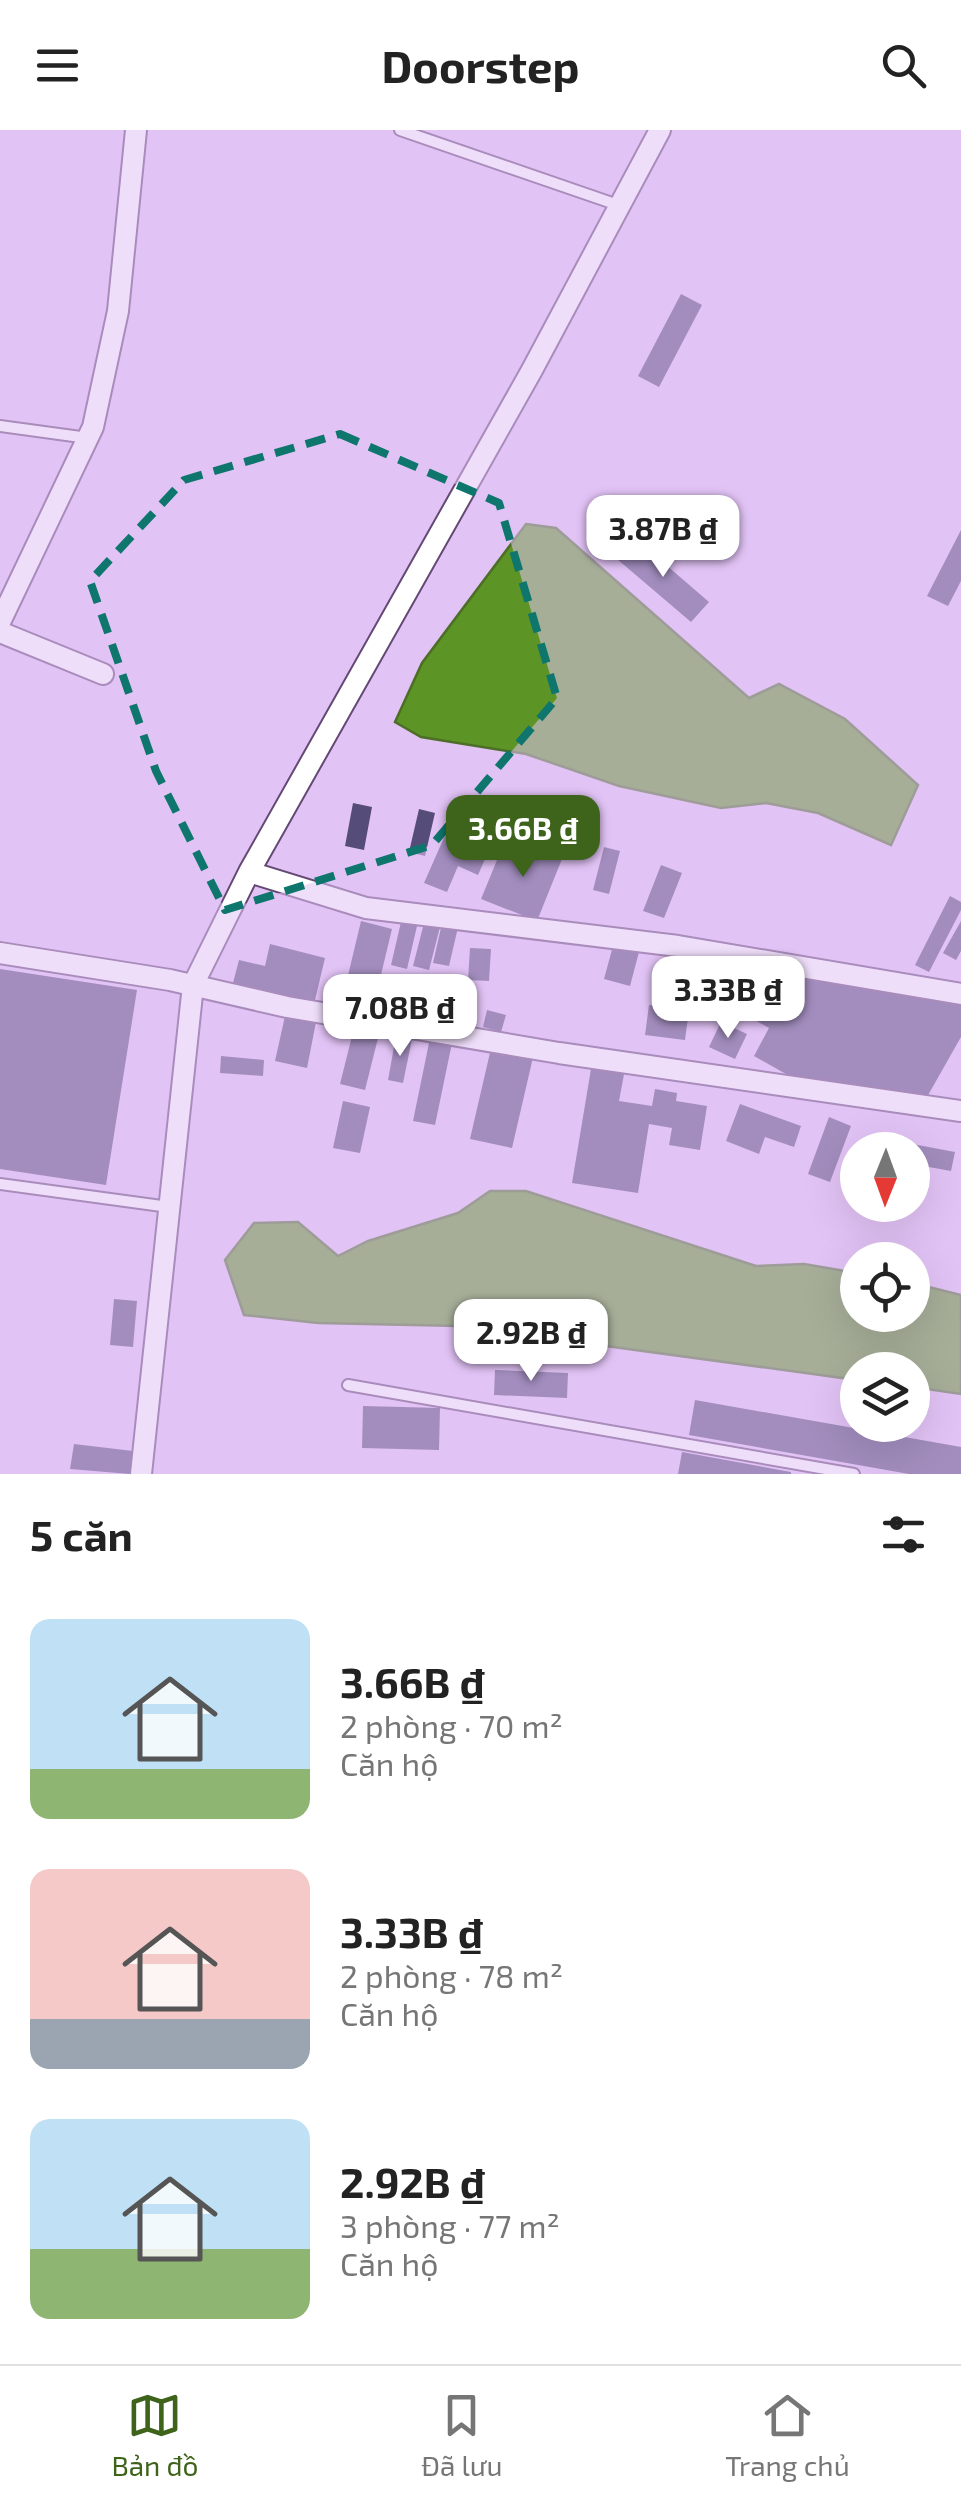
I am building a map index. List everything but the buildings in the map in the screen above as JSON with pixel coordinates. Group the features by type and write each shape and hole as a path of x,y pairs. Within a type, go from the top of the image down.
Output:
{"street":[{"path":"0,622 93,427 118,311 136,130"},
{"path":"141,1474 193,985 249,872 532,370 660,130"},
{"path":"0,632 103,674"},
{"path":"249,872 366,908 678,946 961,994"},
{"path":"0,953 559,1053 961,1111"}],"lane":[{"path":"400,130 618,205"},
{"path":"0,426 88,438"},
{"path":"0,1184 170,1207"},
{"path":"348,1385 854,1474"}],"highlighted area":[{"path":"340,434 499,503 557,698 432,845 225,910 156,771 90,581 184,480"}],"shaded area":[{"path":"526,524 556,528 749,698 779,684 845,719 918,785 891,845 818,813 766,803 721,808 619,786 526,754 421,737 395,722 422,663"},
{"path":"490,1191 526,1191 756,1266 804,1264 840,1270 840,1332 930,1332 930,1287 961,1295 961,1394 930,1389 930,1352 840,1352 840,1378 459,1326 318,1323 244,1315 225,1260 254,1223 298,1222 338,1256 368,1241 458,1213"}]}
